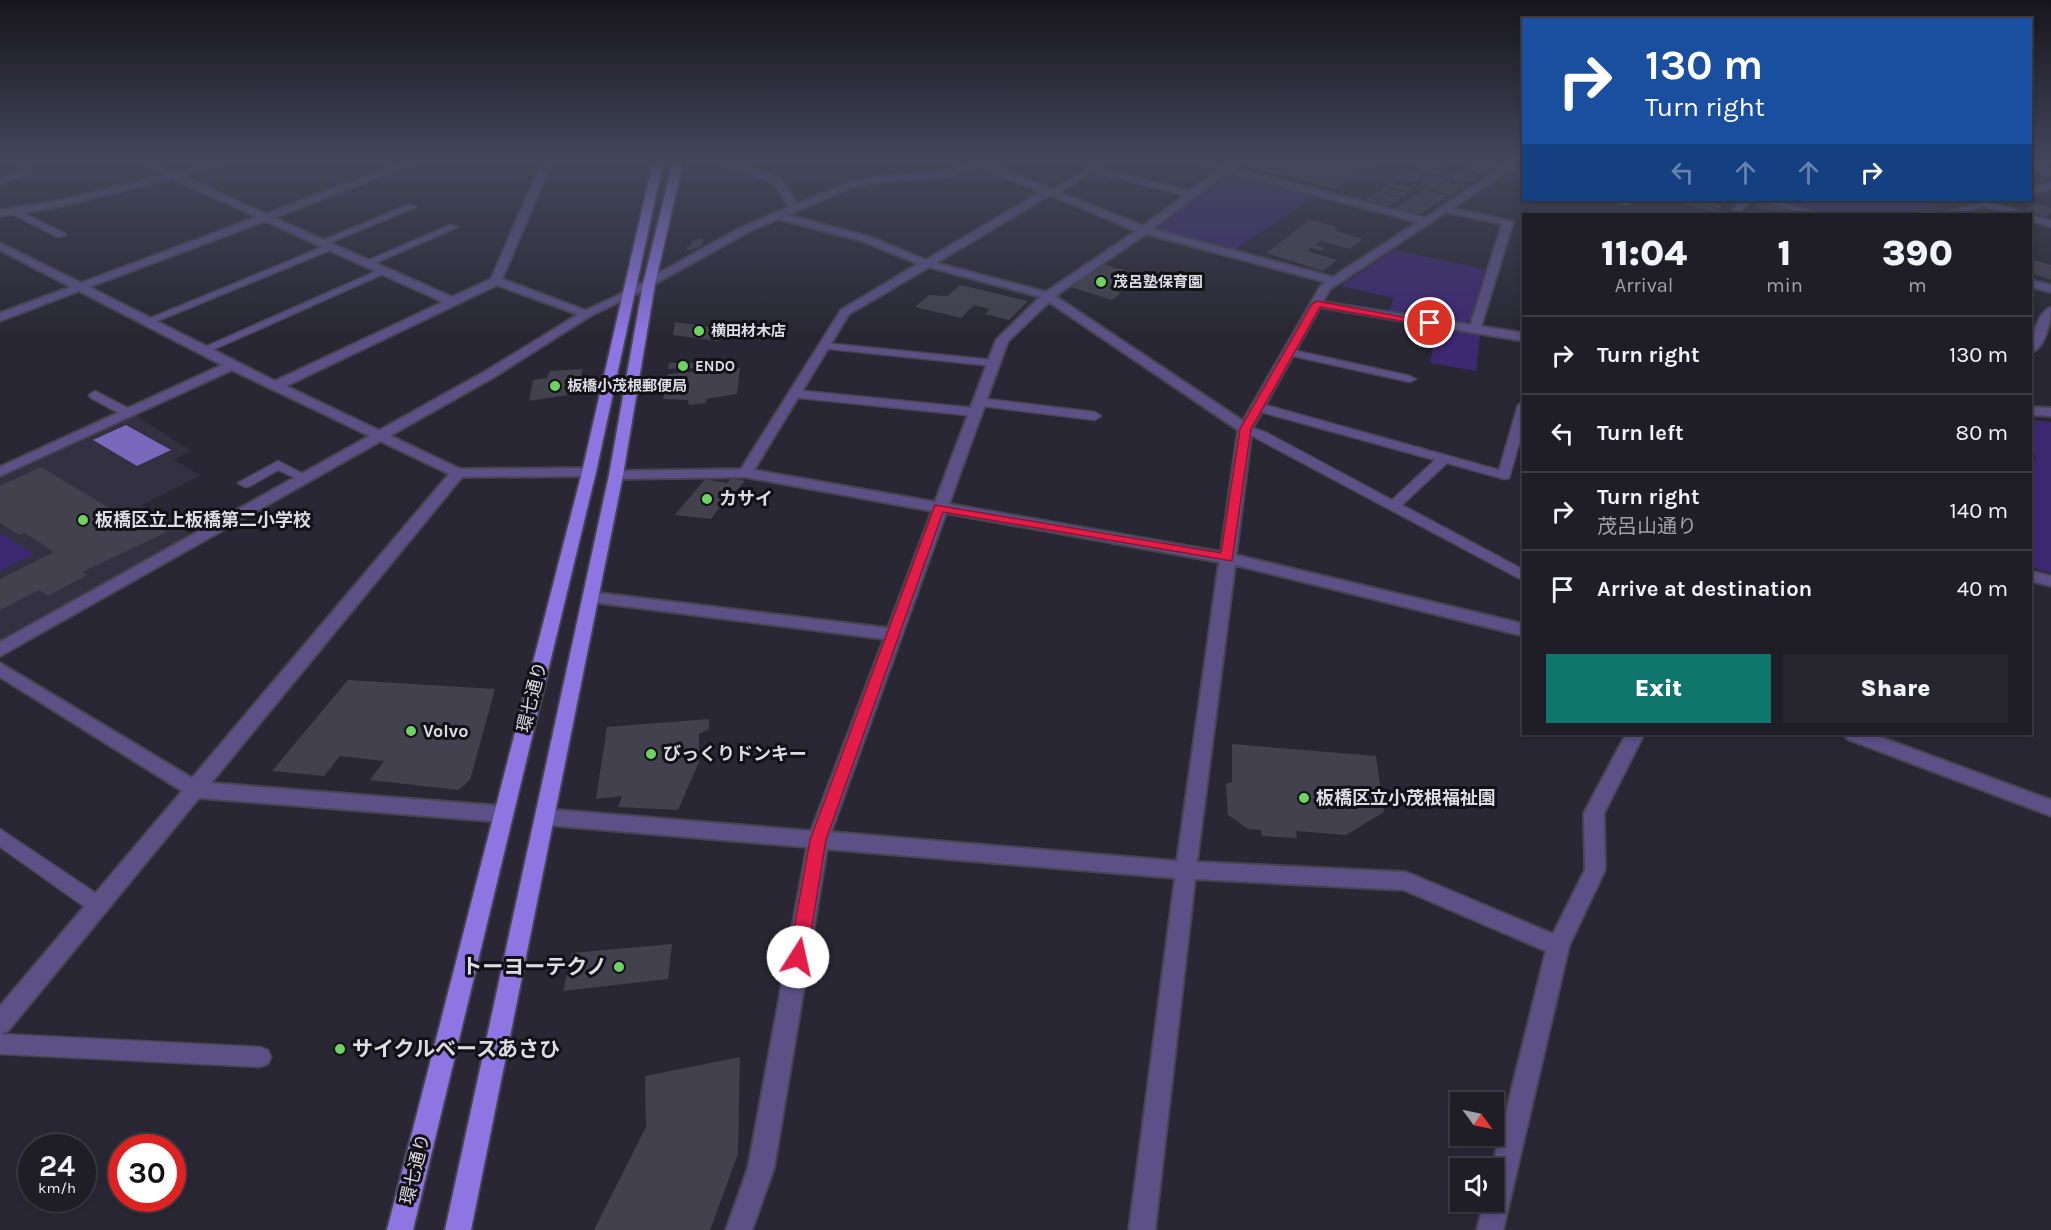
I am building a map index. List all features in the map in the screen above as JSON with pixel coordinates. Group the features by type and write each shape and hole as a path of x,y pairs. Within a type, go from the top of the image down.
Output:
{"main road":[{"name":"環七通り","path":"400,1230 589,472 645,219"},
{"name":"環七通り","path":"458,1230 616,475 650,284 665,219"}],"street":[{"path":"0,317 261,219"},
{"path":"268,219 453,302"},
{"path":"275,386 496,281 522,219"},
{"path":"0,650 490,374 586,314 650,284 769,219"},
{"path":"788,219 866,240 926,264 1048,296 1245,429"},
{"path":"745,473 845,312 1003,219"},
{"path":"1118,219 1144,230 1335,281"},
{"path":"739,1230 761,1168 818,840 1002,340 1048,296 1158,219"},
{"path":"1420,219 1426,221"},
{"path":"1475,330 1508,222 1495,219"},
{"path":"1142,1230 1186,870 1245,429 1326,287 1426,221"},
{"path":"0,246 232,365 458,473 589,472"},
{"path":"496,281 586,314"},
{"path":"2032,283 2051,289"},
{"path":"1317,304 1522,337"},
{"path":"2032,347 2051,311"},
{"path":"0,471 232,365"},
{"path":"2032,411 2051,412"},
{"path":"0,1023 458,473"},
{"path":"616,475 745,473 1227,558 1522,630"},
{"path":"2032,576 2051,581"},
{"path":"591,597 893,634"},
{"path":"0,669 196,790 502,814"},
{"path":"1490,1230 1558,946 1596,870 1594,813 1634,735"},
{"path":"1856,735 2051,808"},
{"path":"546,817 1186,870 1406,881 1558,946"}],"lane":[{"path":"30,219 61,235"},
{"path":"146,322 383,219"},
{"path":"2036,219 2051,224"},
{"path":"367,263 453,227"},
{"path":"204,350 385,271"},
{"path":"824,346 993,363"},
{"path":"1288,352 1410,379"},
{"path":"794,394 1095,416"},
{"path":"96,395 128,413"},
{"path":"1258,407 1504,475 1522,412"},
{"path":"1245,429 1522,575"},
{"path":"1393,506 1444,459"},
{"path":"245,483 278,465 304,478"},
{"path":"0,837 99,906"},
{"path":"0,1044 261,1057"}],"shaded area":[{"path":"1167,219 1280,219 1234,250 1160,230 1157,227"},
{"path":"1393,250 1485,269 1471,320 1461,323 1389,310 1394,298 1341,286"},
{"path":"1436,329 1480,335 1476,371 1430,363"},
{"name":"板橋区立上板橋第二小学校","path":"134,414 191,451 173,460 201,475 141,505 193,535 0,640 0,476"},
{"path":"2032,420 2051,422 2051,573 2032,567 2032,464 2036,459 2032,447"},
{"path":"126,425 171,450 137,466 93,440"},
{"path":"0,532 33,554 0,571"}],"building":[{"path":"1310,220 1337,227 1334,230 1363,239 1350,249 1320,241 1315,245 1325,248 1321,251 1311,248 1307,251 1337,260 1323,271 1266,253"},
{"path":"703,238 702,246 687,251 692,241"},
{"path":"2032,259 2051,265 2051,280 2032,273"},
{"path":"1103,264 1139,275 1118,290 1120,294 1112,300 1071,287"},
{"path":"960,285 1028,301 1009,320 985,314 990,309 974,305 961,318 915,307 929,295 947,296"},
{"path":"675,322 730,330 718,341 673,335"},
{"name":"ENDO","path":"669,363 698,363 696,368 668,369"},
{"path":"740,368 737,394 706,399 706,403 689,405 688,400 663,399 668,374"},
{"path":"583,369 575,394 529,401 533,380 547,378 550,371"},
{"path":"41,467 121,515 130,510 167,532 82,572 87,575 48,596 39,590 0,610 0,579 54,552 25,533 19,535 0,523 0,486"},
{"path":"731,478 745,481 733,495 728,496 711,519 675,515 705,479 727,483"},
{"path":"348,680 495,689 470,780 458,790 370,780 384,761 340,756 324,776 272,771"},
{"path":"709,719 709,729 699,734 699,762 678,810 618,807 622,796 596,799 607,727"},
{"name":"板橋区立小茂根福祉園","path":"1232,744 1376,756 1384,812 1346,835 1296,831 1297,838 1262,836 1261,830 1248,829 1228,815 1226,784 1232,782"},
{"path":"672,944 668,979 563,991 572,953"},
{"path":"740,1057 738,1154 710,1230 594,1230 646,1127 645,1076"}],"place":[{"name":"茂呂塾保育園","path":"1101,282"},
{"name":"横田材木店","path":"699,331"},
{"name":"ENDO","path":"683,366"},
{"name":"板橋小茂根郵便局","path":"555,386"},
{"name":"カサイ","path":"707,499"},
{"name":"板橋区立上板橋第二小学校","path":"83,520"},
{"name":"Volvo","path":"411,731"},
{"name":"びっくりドンキー","path":"651,754"},
{"name":"板橋区立小茂根福祉園","path":"1304,798"},
{"name":"トーヨーテクノ","path":"619,967"},
{"name":"サイクルベースあさひ","path":"340,1049"}],"route":[{"path":"798,957 818,840 939,508 1227,558 1245,429 1317,304 1430,323"}]}
